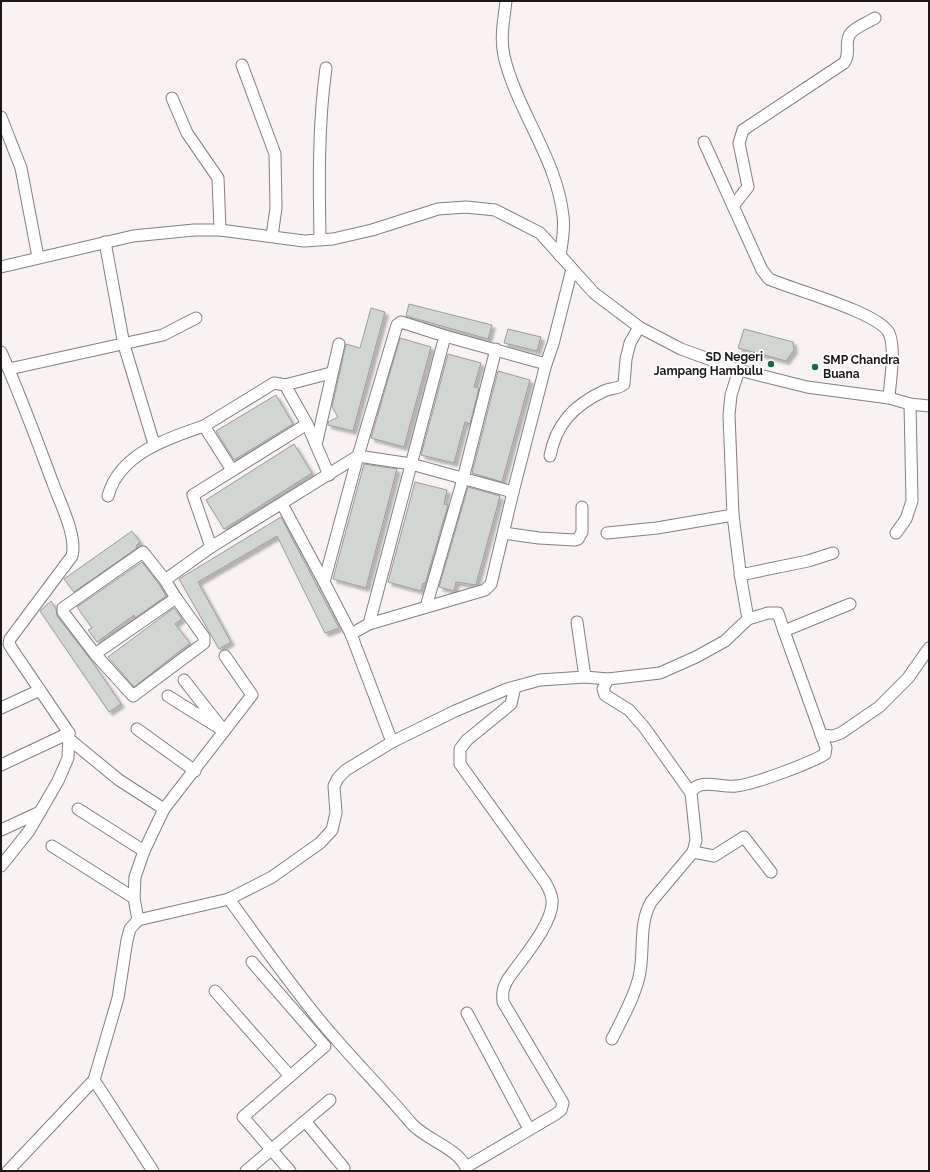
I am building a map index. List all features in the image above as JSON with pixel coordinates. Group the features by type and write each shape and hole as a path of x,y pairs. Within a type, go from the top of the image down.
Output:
{"street":[{"path":"506,1 502,36 504,55 512,82 553,174 563,216 560,256"},
{"path":"733,206 748,187 740,143 744,130 844,62 848,56 848,39 850,34 875,18"},
{"path":"242,65 275,154 276,208 272,236"},
{"path":"320,240 319,195 321,102 326,68"},
{"path":"172,98 187,133 218,178 220,230"},
{"path":"1,117 21,168 38,257"},
{"path":"704,142 762,270 769,279 857,312 884,328 889,334 891,343 889,398"},
{"path":"1,266 133,236 194,230 220,230 304,241 320,240 333,239 372,230 438,209 466,207 495,210 540,233 594,293 639,327 681,349 739,370 807,387 889,398 910,404 929,406"},
{"path":"105,242 124,344 154,444"},
{"path":"351,634 369,624 475,594 485,590 491,584 546,364 553,344 572,269"},
{"path":"9,369 163,335 196,318"},
{"path":"324,582 358,456 397,325 402,322 445,336 546,364"},
{"path":"550,456 556,433 560,425 591,398 624,384 626,359 630,342 639,327"},
{"path":"369,624 445,336"},
{"path":"316,445 331,373 339,344"},
{"path":"426,607 463,479 496,350"},
{"path":"1,352 38,440 66,518 74,549 72,556 10,639 6,649 40,690 69,736 119,780 164,809"},
{"path":"739,370 730,405 733,515 740,575 748,619"},
{"path":"108,496 111,487 120,473 154,444 204,426 274,383 285,385 331,373"},
{"path":"285,385 307,424 329,475"},
{"path":"896,533 906,519 912,501 910,404"},
{"path":"211,547 193,495 307,424"},
{"path":"204,426 232,470"},
{"path":"165,580 211,547 358,456 411,464 514,492"},
{"path":"282,504 351,634 392,742"},
{"path":"504,533 539,538 575,540 582,532 582,507"},
{"path":"607,533 657,528 733,515"},
{"path":"143,552 165,580 204,637 204,643 136,696 130,695 95,654 63,612 65,606 143,552"},
{"path":"740,575 808,561 833,553"},
{"path":"95,654 176,598"},
{"path":"784,631 850,604"},
{"path":"8,1171 94,1080 118,998 130,929 138,920 229,899 272,877 320,843 332,830 335,822 334,786 338,778 346,770 392,742 455,712 515,687 540,680 585,677 608,679 660,673 696,657 725,641 739,630 748,619 768,613 778,613 826,748 825,754 821,757 756,781 736,786 700,784 694,787 691,793"},
{"path":"577,622 585,677"},
{"path":"821,735 833,736 841,733 879,707 908,678 929,648"},
{"path":"138,920 134,898 135,877 144,851 164,809 252,695 225,656"},
{"path":"608,679 603,689 605,695 629,710 644,727 691,793 696,840 693,852 646,910 643,926 640,976 635,992 612,1038"},
{"path":"184,680 224,731"},
{"path":"229,899 318,1019 413,1126 428,1138 456,1154 466,1169 529,1129 556,1114 561,1110 563,1103 503,1002 502,989 548,921 552,901 545,882 460,764 460,748 467,740 511,704 515,687"},
{"path":"1,708 40,690"},
{"path":"168,696 224,731"},
{"path":"137,729 194,771"},
{"path":"1,765 69,736"},
{"path":"1,866 29,831 58,782 68,758 69,736"},
{"path":"78,809 144,851"},
{"path":"1,830 40,812"},
{"path":"693,852 714,856 744,837 771,872"},
{"path":"52,846 134,898"},
{"path":"252,962 325,1046 243,1117 290,1171"},
{"path":"216,991 290,1076"},
{"path":"466,1013 529,1129"},
{"path":"94,1080 153,1171"},
{"path":"246,1171 330,1100"},
{"path":"305,1121 344,1168"}],"building":[{"path":"409,304 492,325 488,339 406,316"},
{"path":"371,308 385,312 353,431 328,425 328,422 338,417 332,407 346,344 360,348"},
{"path":"508,329 541,337 537,351 504,343"},
{"path":"744,329 793,342 794,350 786,361 738,348"},
{"path":"400,338 431,347 404,447 371,438"},
{"path":"448,354 481,363 474,387 479,388 470,424 465,422 454,463 421,455"},
{"path":"498,371 530,380 502,482 472,473"},
{"path":"276,395 293,424 234,460 216,431"},
{"path":"294,444 312,473 224,529 206,500"},
{"path":"364,464 397,469 366,588 333,579"},
{"path":"415,482 447,490 444,504 448,505 425,584 423,583 421,591 388,582"},
{"path":"468,487 500,496 476,585 456,582 454,591 439,587"},
{"path":"281,517 339,628 325,633 277,536 198,582 231,642 219,649 179,579"},
{"path":"132,531 140,542 136,546 137,548 74,592 64,579"},
{"path":"142,562 159,584 166,596 135,618 134,615 97,642 88,630 92,628 77,607"},
{"path":"51,601 56,609 57,616 91,660 121,704 109,712 40,611"},
{"path":"174,608 182,619 175,624 190,643 134,687 108,657"}],"place":[{"name":"SD Negeri Jampang Hambulu","path":"771,364"},
{"name":"SMP Chandra Buana","path":"815,367"}]}
